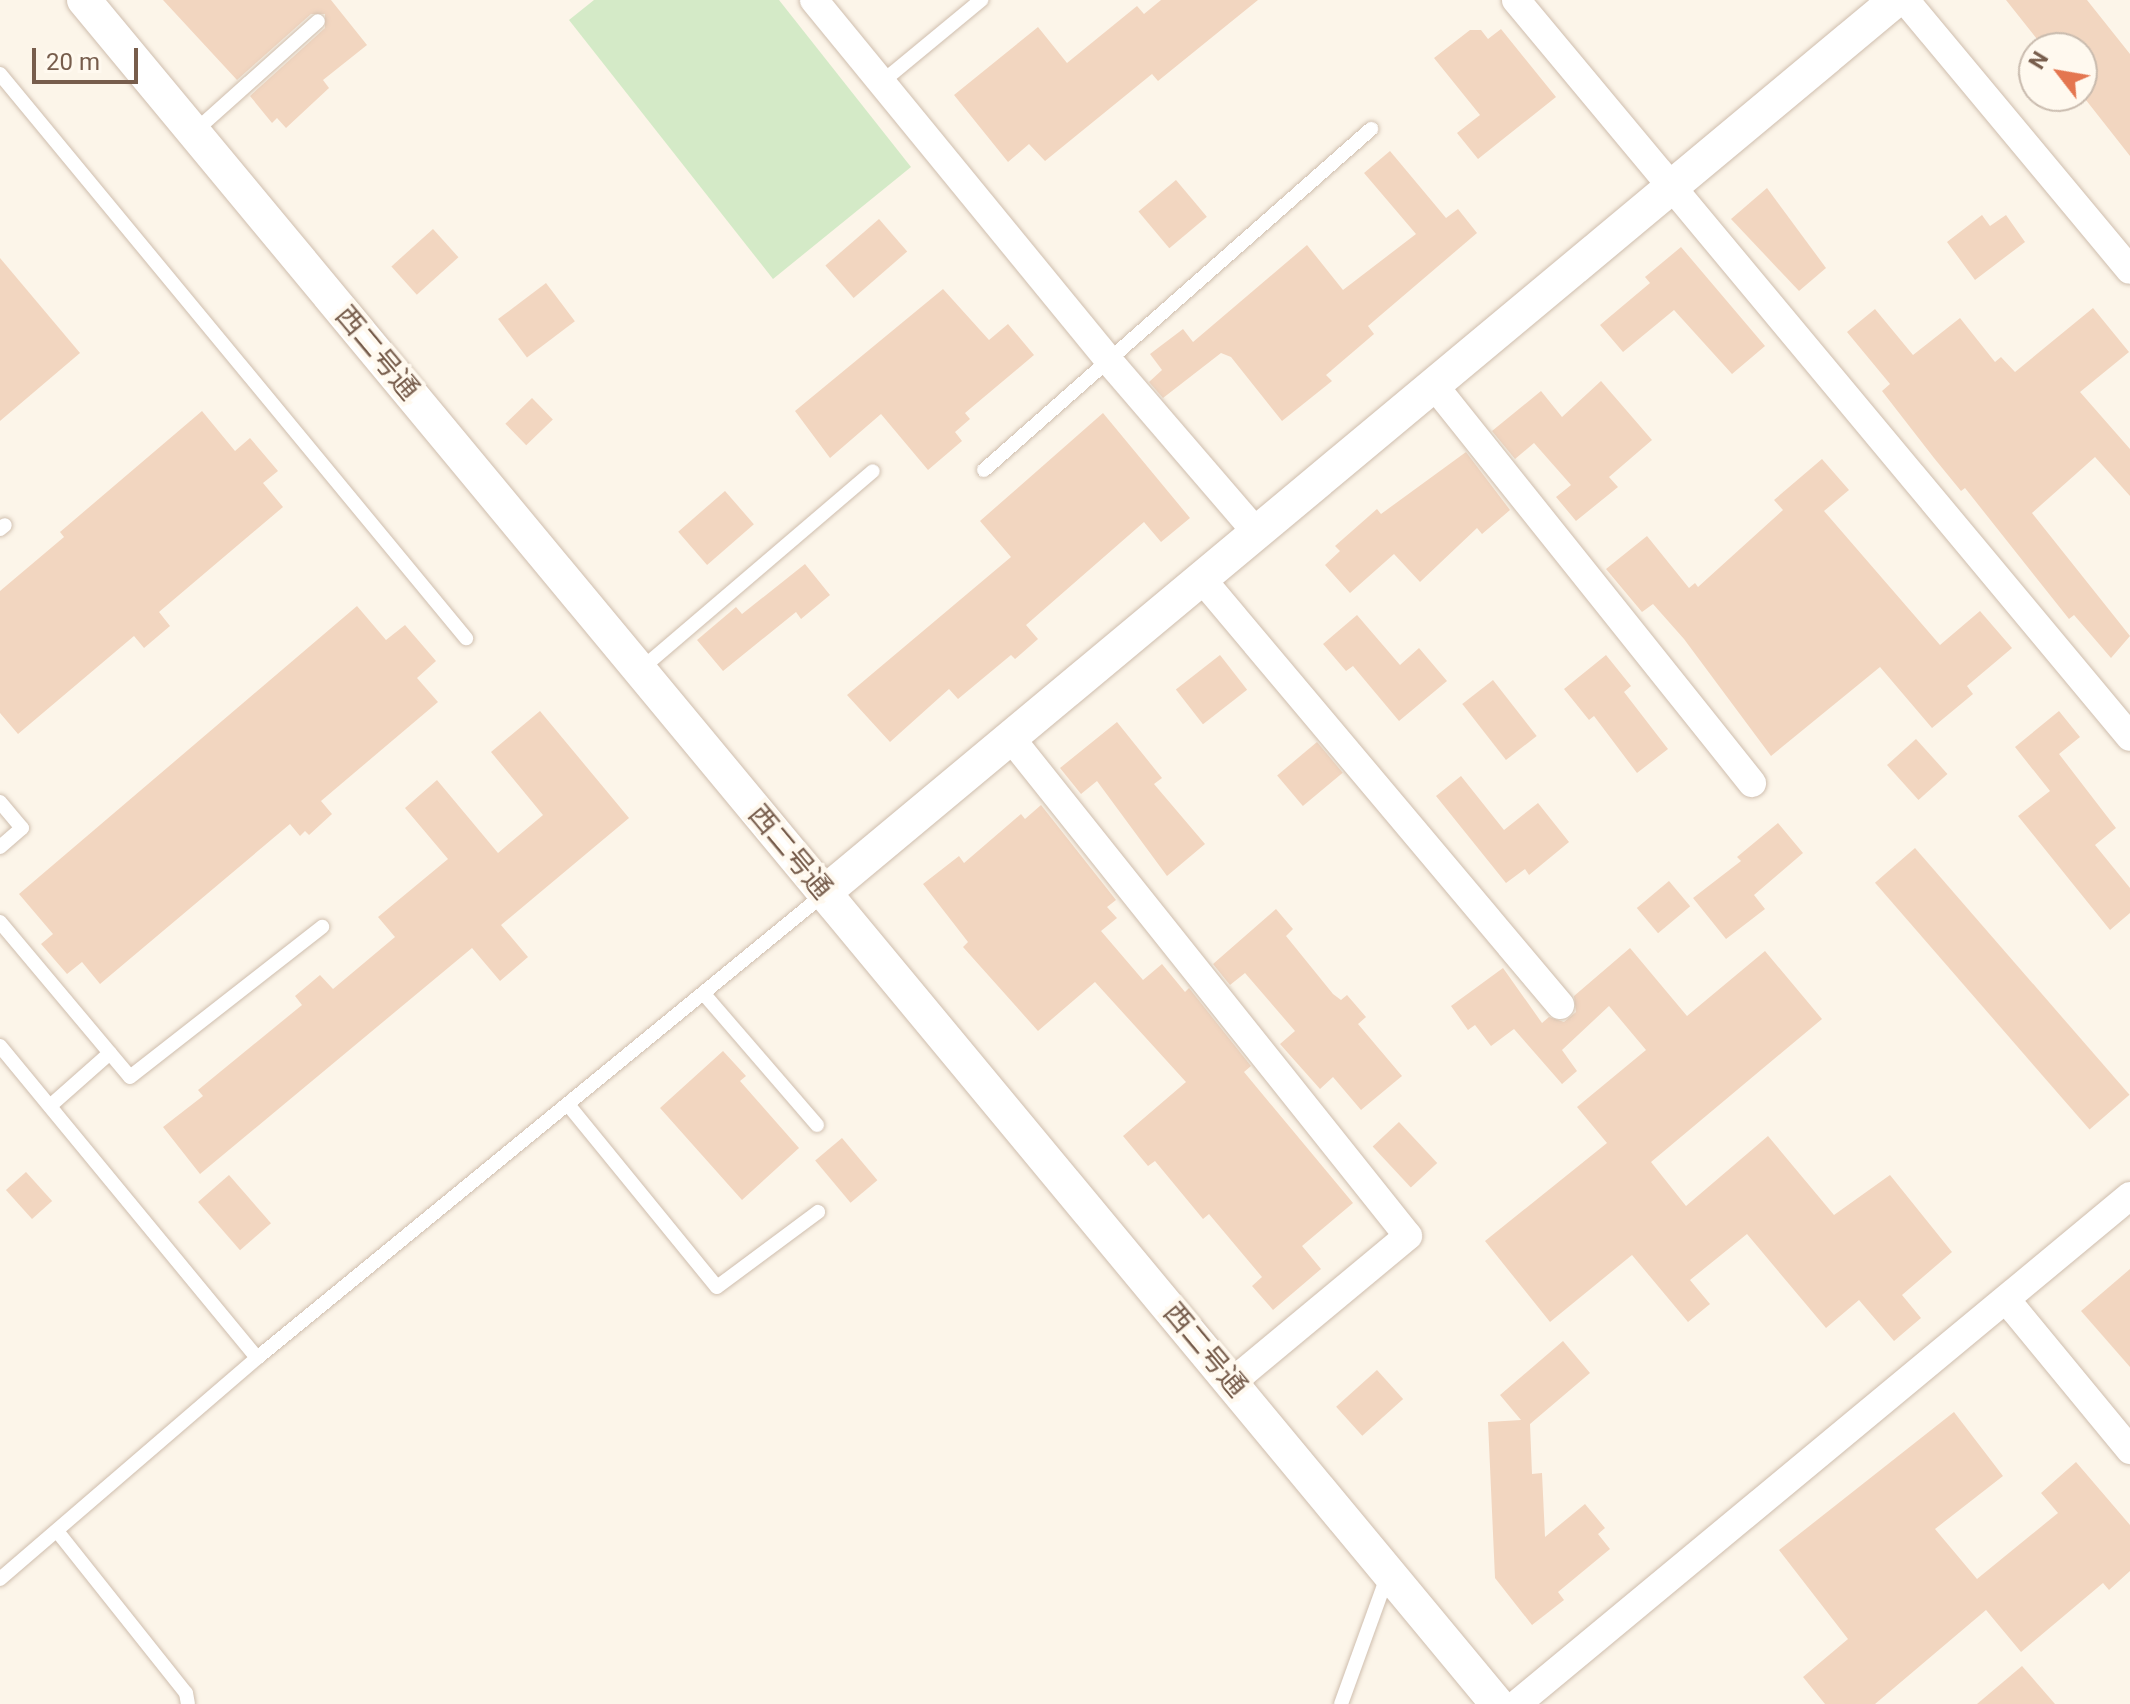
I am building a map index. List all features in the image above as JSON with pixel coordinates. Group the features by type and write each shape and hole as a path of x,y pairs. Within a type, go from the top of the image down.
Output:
{"street":[{"name":"西二号通","path":"84,0 1497,1704"},
{"path":"814,0 1109,361 1256,532"},
{"path":"1516,0 2130,737"},
{"path":"824,893 1896,0"},
{"path":"1905,0 2130,270"},
{"path":"1433,384 1752,783"},
{"path":"1201,578 1560,1005"},
{"path":"1010,737 1408,1236 1232,1382"},
{"path":"1517,1704 2008,1302 2130,1196"},
{"path":"2008,1302 2130,1450"}],"lane":[{"path":"882,82 981,0"},
{"path":"193,132 318,21"},
{"path":"0,74 466,638"},
{"path":"984,470 1371,129"},
{"path":"640,670 873,471"},
{"path":"0,802 22,828 0,847"},
{"path":"0,1579 257,1358 570,1107 824,893"},
{"path":"0,922 130,1077 322,927"},
{"path":"704,994 817,1125"},
{"path":"0,1046 257,1358"},
{"path":"50,1106 110,1053"},
{"path":"570,1107 717,1287 818,1212"},
{"path":"57,1531 186,1693 188,1704"},
{"path":"1341,1704 1388,1574"}],"green space":[{"path":"594,0 779,0 911,167 773,279 569,20"}],"building":[{"path":"163,0 331,0 367,45 323,80 329,88 286,128 277,118 272,123 250,96 325,28 325,14 311,14 237,80"},
{"path":"1161,0 1258,0 1158,81 1152,74 1045,161 1029,144 1008,162 954,95 1038,27 1067,63 1137,6 1144,14"},
{"path":"2006,0 2087,0 2130,54 2130,156 2095,112 2098,112 2098,32 2031,32"},
{"path":"1501,29 1556,97 1478,159 1457,133 1480,115 1434,58 1470,30 1481,30 1488,39"},
{"path":"1390,151 1446,218 1458,209 1477,233 1368,326 1374,334 1326,375 1332,381 1282,421 1231,357 1221,353 1163,398 1149,382 1162,370 1150,354 1183,329 1193,342 1307,245 1343,290 1416,234 1364,173"},
{"path":"1176,180 1207,217 1169,248 1138,211"},
{"path":"1767,188 1826,268 1799,291 1731,219"},
{"path":"1982,215 1990,226 2006,215 2025,242 1975,280 1947,242"},
{"path":"879,219 907,251 854,298 825,266"},
{"path":"433,229 458,257 417,295 391,266"},
{"path":"1681,247 1765,346 1732,374 1674,310 1623,352 1600,325 1650,283 1645,277"},
{"path":"0,258 80,353 0,421"},
{"path":"546,283 575,321 527,357 498,319"},
{"path":"943,289 989,340 1008,324 1034,355 965,413 970,419 955,432 962,441 928,470 881,414 830,458 795,411"},
{"path":"2093,308 2129,352 2080,392 2130,449 2130,496 2095,457 2032,513 2130,636 2111,658 2074,615 2069,619 1965,488 1961,491 1934,458 1882,391 1890,384 1847,332 1875,309 1913,355 1960,318 1995,362 2001,357 2015,372"},
{"path":"1601,381 1652,440 1609,477 1618,487 1576,521 1556,497 1571,485 1534,443 1515,459 1492,431 1541,391 1562,417"},
{"path":"532,398 553,420 526,445 505,424"},
{"path":"202,411 235,451 250,438 278,471 263,483 283,507 159,612 170,626 144,648 134,636 18,734 0,713 0,591 64,537 60,532"},
{"path":"1103,413 1190,518 1161,542 1144,522 1026,625 1038,639 1015,659 1011,655 958,699 949,689 890,742 847,695 1011,557 980,521"},
{"path":"1466,452 1510,510 1482,534 1477,528 1420,582 1394,554 1350,593 1325,565 1340,551 1335,546 1377,509 1381,514"},
{"path":"1822,459 1849,490 1824,511 1940,645 1980,611 2012,648 1967,686 1973,694 1932,728 1880,667 1771,756 1684,639 1653,604 1642,612 1606,569 1647,536 1689,588 1695,583 1698,587 1783,510 1774,500"},
{"path":"725,491 754,524 707,565 678,532"},
{"path":"805,564 830,595 801,619 796,612 723,671 697,640 736,607 742,614"},
{"path":"357,606 386,640 405,625 436,661 417,678 438,702 321,801 332,814 309,835 305,831 300,836 290,824 100,984 82,962 67,974 41,944 53,934 19,894"},
{"path":"1357,615 1400,665 1419,648 1447,681 1399,721 1353,666 1346,671 1323,644"},
{"path":"1220,655 1247,690 1203,724 1176,689"},
{"path":"1606,655 1631,686 1624,692 1668,749 1637,773 1594,716 1589,720 1564,689"},
{"path":"1493,680 1537,736 1506,760 1462,704"},
{"path":"540,711 629,818 501,925 528,957 500,981 472,948 200,1174 163,1127 203,1096 198,1090 302,1005 295,996 320,975 333,989 395,937 378,917 448,859 405,808 437,780 498,853 543,815 491,752"},
{"path":"2059,711 2080,737 2059,754 2116,828 2095,845 2130,888 2130,913 2110,930 2018,816 2050,791 2015,747"},
{"path":"1117,722 1162,778 1154,784 1205,844 1167,876 1097,781 1081,794 1060,768"},
{"path":"1916,739 1947,774 1918,800 1887,765"},
{"path":"1317,742 1343,773 1303,806 1277,775"},
{"path":"1461,776 1504,830 1538,803 1569,842 1529,875 1525,869 1506,883 1436,796"},
{"path":"1041,805 1116,900 1107,907 1117,918 1101,931 1143,980 1162,964 1185,992 1189,988 1251,1066 1244,1072 1353,1203 1302,1246 1321,1269 1273,1310 1252,1286 1262,1277 1209,1214 1203,1219 1155,1161 1148,1166 1123,1136 1186,1082 1095,982 1038,1031 963,947 968,942 923,884 959,856 964,863 1021,814 1025,819"},
{"path":"1778,823 1803,853 1754,895 1765,909 1726,939 1693,898 1741,861 1737,857"},
{"path":"1915,848 2130,1095 2090,1130 1875,883"},
{"path":"1669,881 1690,906 1658,933 1637,908"},
{"path":"1276,909 1293,929 1286,936 1333,994 1341,1000 1347,995 1366,1017 1358,1024 1402,1076 1361,1110 1333,1077 1320,1089 1280,1044 1295,1031 1245,973 1230,985 1213,964"},
{"path":"1630,948 1687,1016 1765,951 1822,1019 1651,1162 1686,1206 1768,1136 1834,1215 1890,1175 1952,1252 1902,1295 1921,1318 1894,1341 1859,1300 1826,1328 1747,1234 1690,1280 1710,1304 1688,1322 1632,1255 1550,1322 1485,1241 1607,1143 1577,1107 1646,1050 1609,1006 1562,1050 1577,1071 1562,1084 1514,1029 1491,1046 1475,1025 1468,1030 1451,1006 1503,968 1542,1023 1549,1017 1564,1022 1576,1012 1574,996"},
{"path":"723,1051 746,1076 740,1081 799,1148 742,1200 660,1108"},
{"path":"1399,1122 1437,1163 1411,1188 1373,1147"},
{"path":"842,1138 877,1180 851,1203 815,1160"},
{"path":"26,1172 52,1201 32,1219 6,1190"},
{"path":"229,1175 271,1223 240,1250 198,1202"},
{"path":"2130,1269 2130,1367 2081,1311"},
{"path":"1563,1341 1590,1373 1530,1424 1532,1474 1542,1473 1545,1537 1585,1504 1605,1528 1598,1534 1610,1549 1558,1592 1564,1600 1532,1625 1495,1578 1488,1422 1521,1420 1500,1395"},
{"path":"1377,1370 1403,1399 1362,1436 1336,1407"},
{"path":"1954,1412 2003,1476 1935,1529 1977,1579 2058,1513 2041,1493 2076,1462 2130,1525 2130,1571 2109,1590 2103,1583 2021,1652 1986,1610 1875,1704 1825,1704 1803,1677 1848,1639 1779,1550"},
{"path":"2022,1666 2055,1704 1977,1704"}]}
